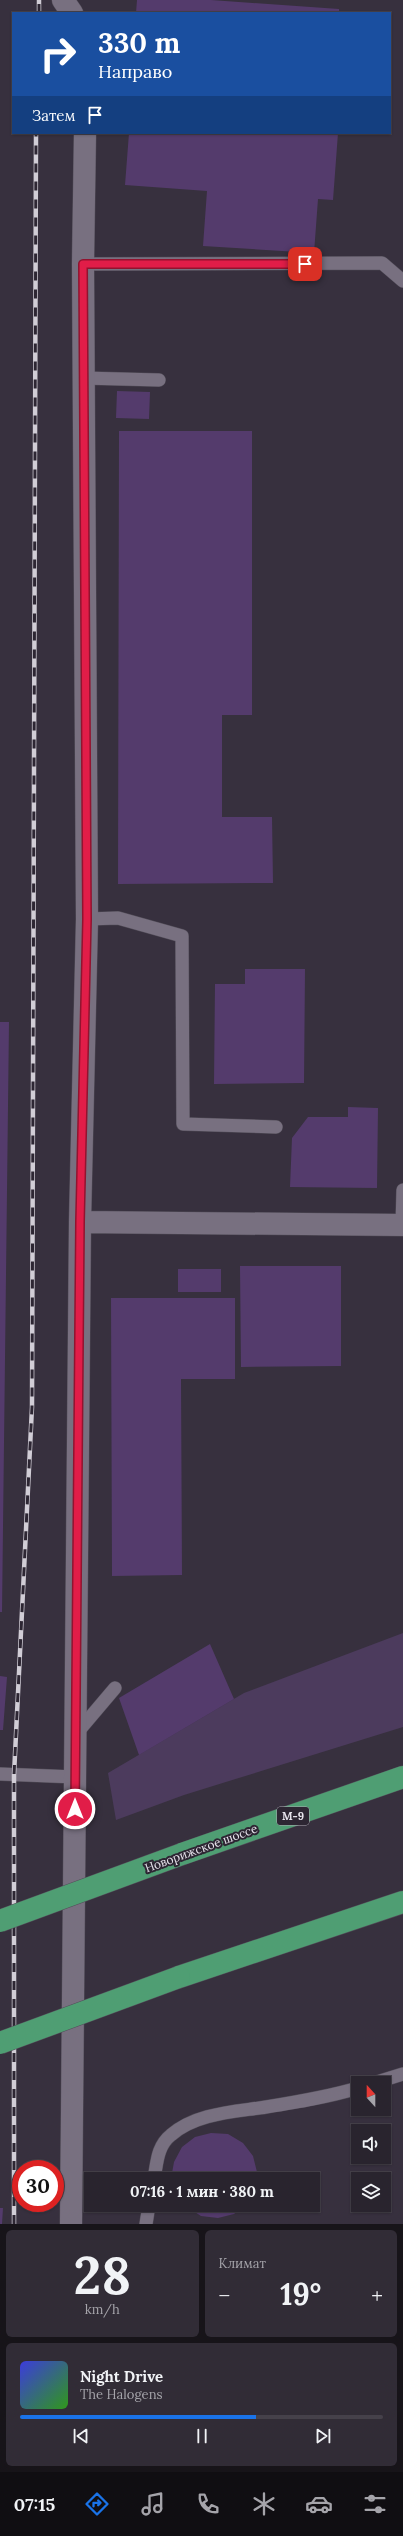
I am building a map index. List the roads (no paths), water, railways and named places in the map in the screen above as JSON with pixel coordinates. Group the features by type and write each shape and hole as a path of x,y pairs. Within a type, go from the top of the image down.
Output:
{"highway":[{"name":"Новорижское шоссе","path":"0,1922 182,1854 403,1777"},
{"path":"0,2043 180,1977 403,1902"}],"street":[{"path":"71,2224 80,1222 87,919 83,378 85,134"},
{"path":"80,1222 403,1225"}],"lane":[{"path":"83,264 382,263 403,281"},
{"path":"83,378 159,380"},
{"path":"87,919 118,918 182,936 183,1124 276,1126"},
{"path":"403,1190 403,1225"},
{"path":"76,1734 115,1688"},
{"path":"0,1774 76,1777"},
{"path":"391,2078 403,2074"},
{"path":"155,2172 159,2150 170,2135 190,2122 210,2116 329,2096 351,2090"},
{"path":"146,2224 148,2212"}],"railway":[{"path":"39,0 39,12"},
{"path":"14,2224 14,1775 32,1407 36,134"}]}
